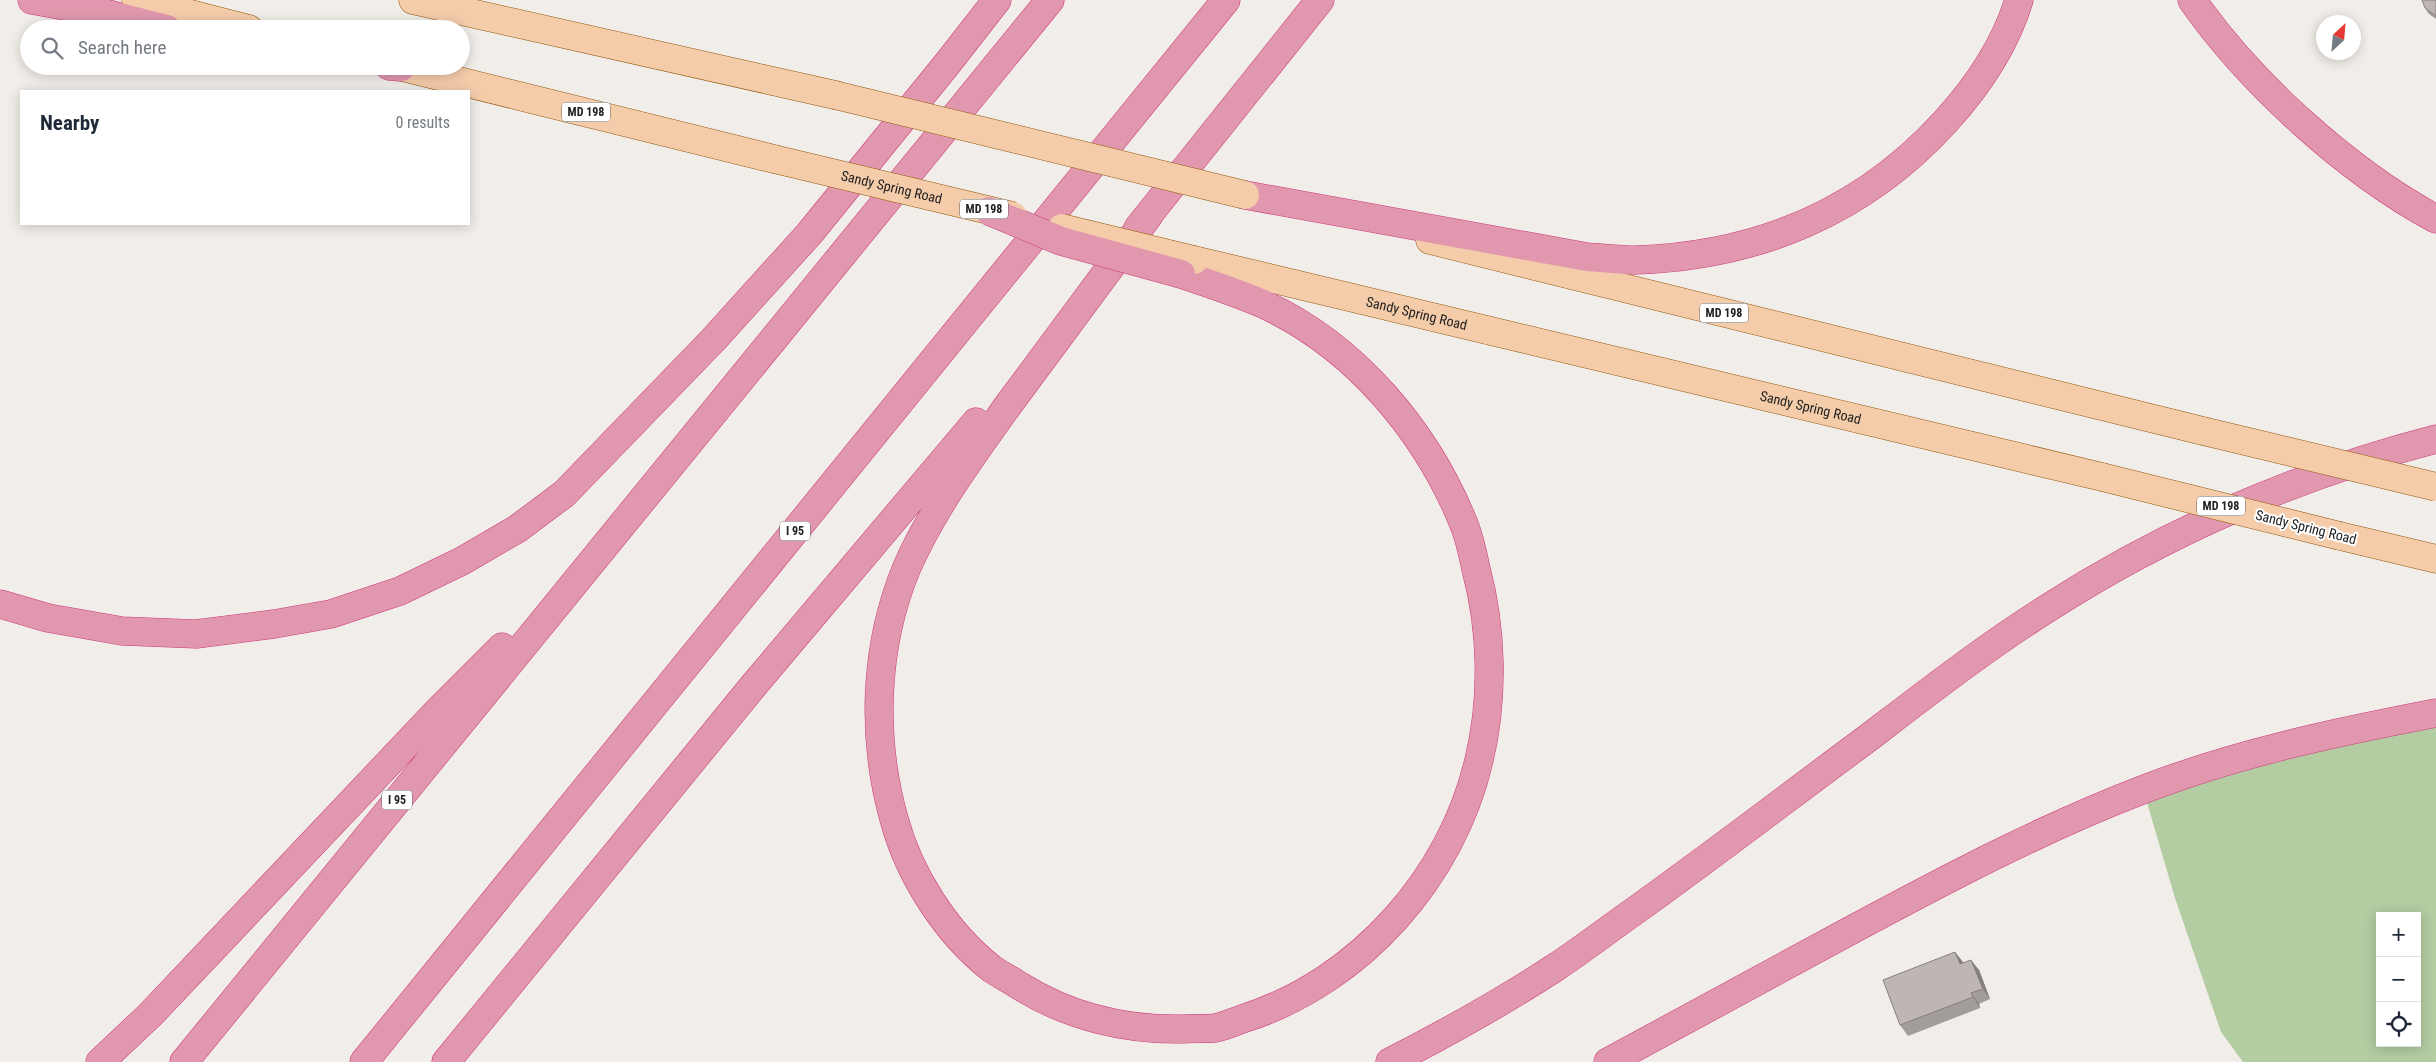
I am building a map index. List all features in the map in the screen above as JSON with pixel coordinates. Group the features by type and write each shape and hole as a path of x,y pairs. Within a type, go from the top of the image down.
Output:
{"highway":[{"path":"32,0 132,20"},
{"path":"0,604 48,618 122,630 196,634 274,624 331,614 400,591 462,561 517,529 564,494 619,440 721,332 815,226 997,0"},
{"name":"I 95","path":"184,1062 1050,0"},
{"name":"I 95","path":"364,1062 1226,0"},
{"path":"446,1062 754,685 1149,215 1320,0"},
{"path":"1275,58 1326,0"},
{"path":"1245,194 1587,257 1634,260 1681,257 1724,250 1769,238 1816,220 1860,196 1896,170 1928,140 1967,97 1993,58 2014,18 2019,0"},
{"path":"2192,0 2236,55 2328,145 2368,177 2436,219"},
{"path":"990,211 1060,241 1187,267 1266,305 1306,328 1356,365 1401,415 1434,463 1466,529 1483,593 1489,646 1487,703 1479,760 1462,810 1436,864 1408,904 1364,951 1318,986 1266,1012 1215,1028 1160,1029 1103,1022 1042,1000 992,968 955,933 921,885 899,838 885,788 879,734 880,680 887,633 906,571 934,514 991,430 1149,215"},
{"path":"1390,1062 1455,1028 1557,966 1684,875 1978,656 2048,607 2138,556 2234,510 2315,477 2378,455 2436,439"},
{"path":"100,1062 150,1015 437,712 610,538"},
{"path":"1608,1062 1962,870 2042,832 2143,789 2239,757 2336,732 2436,713"}],"main road":[{"path":"136,0 214,20"},
{"name":"MD 198","path":"413,0 835,95 2436,487"},
{"name":"Sandy Spring Road","path":"429,75 990,211"},
{"name":"Sandy Spring Road","path":"1187,267 2102,477 2436,559"}],"green space":[{"path":"2436,713 2436,1062 2243,1062 2221,1032 2175,898 2143,789"}],"building":[{"path":"2422,0 2436,0 2436,16 2425,8"},
{"path":"1955,952 1960,964 1971,960 1983,989 1971,993 1973,997 1900,1025 1883,980"}]}
